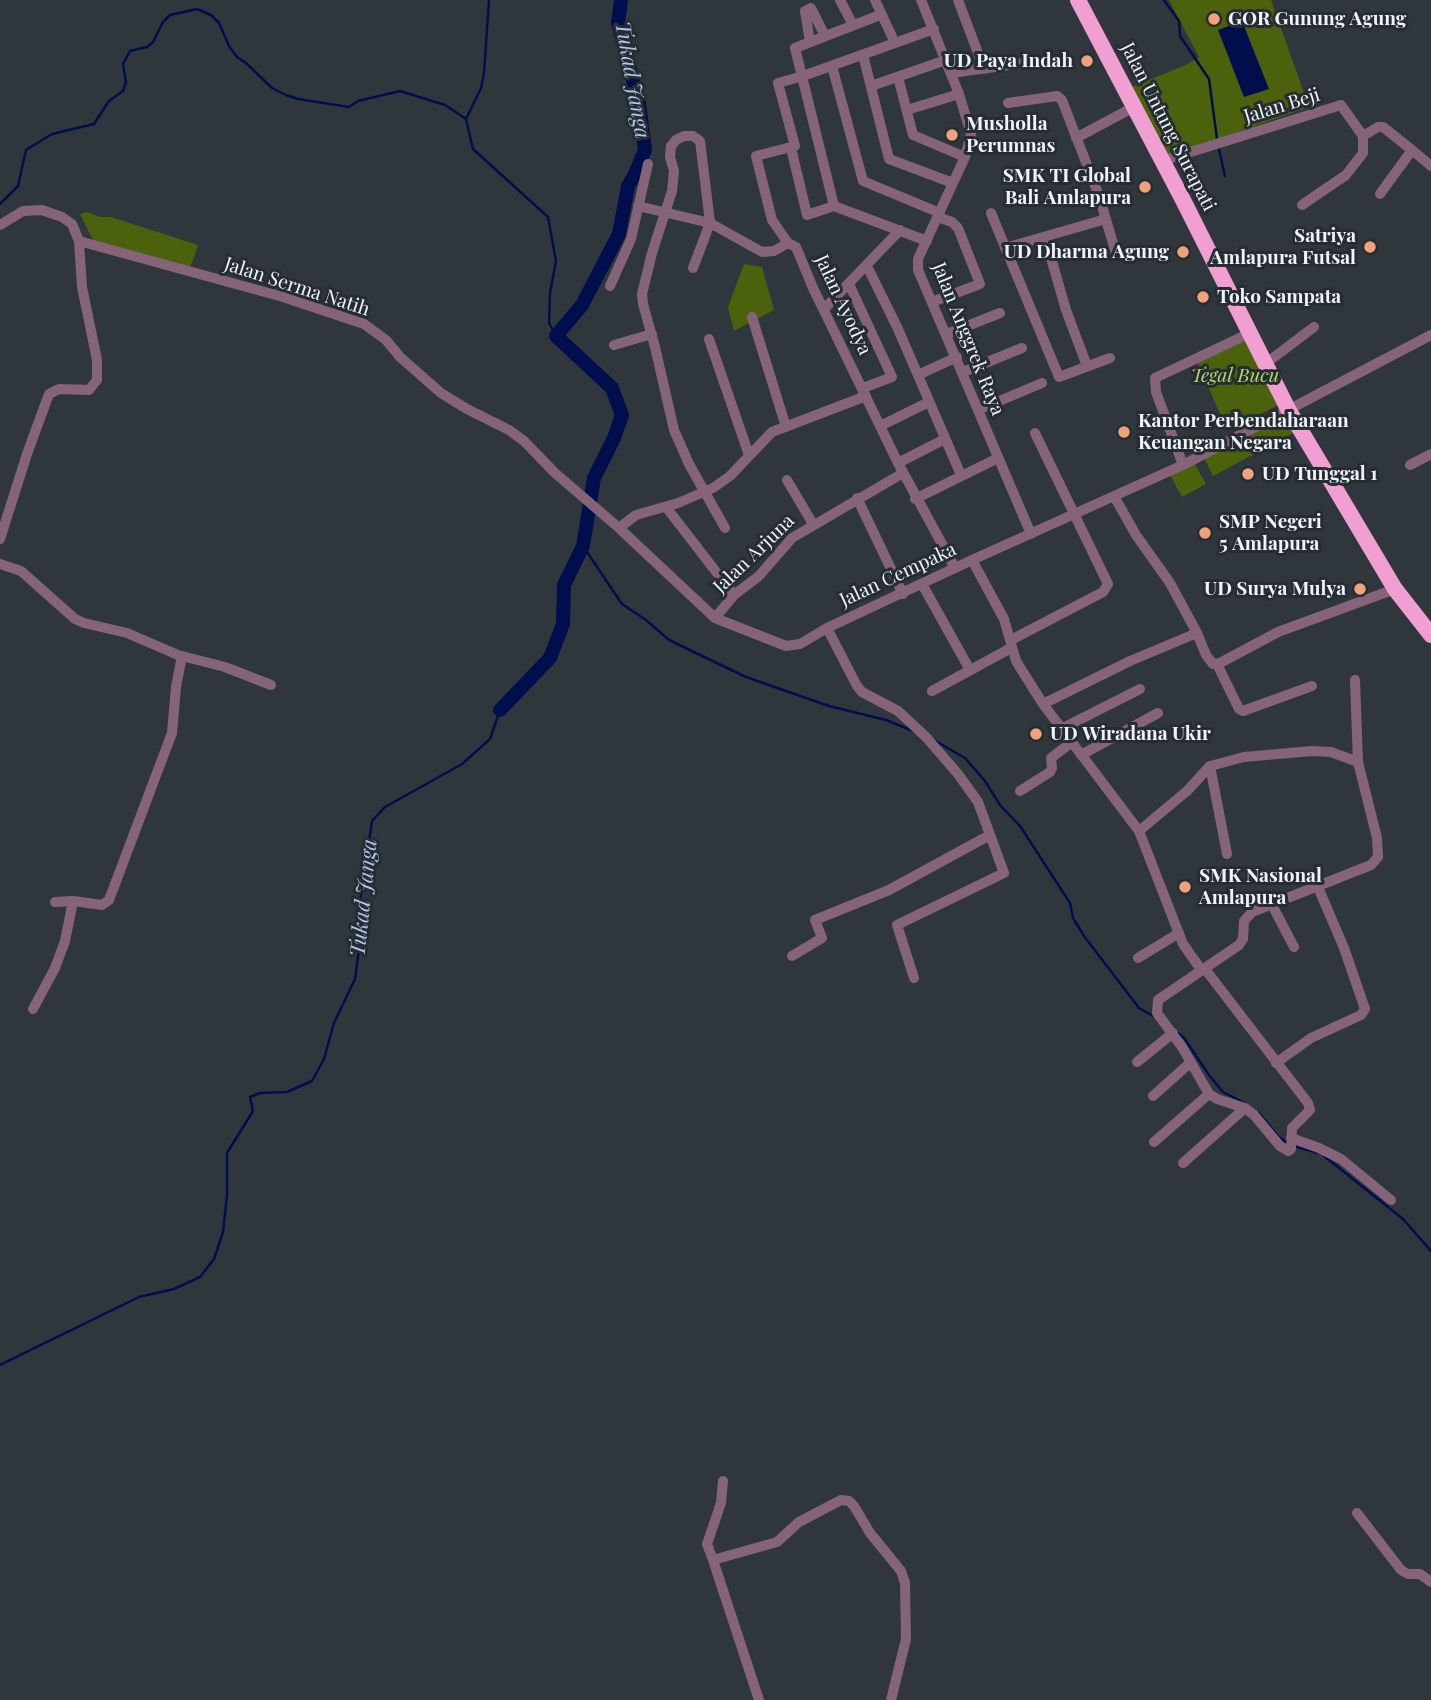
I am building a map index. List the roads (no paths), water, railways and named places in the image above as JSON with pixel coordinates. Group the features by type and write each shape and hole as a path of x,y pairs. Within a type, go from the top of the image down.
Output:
{"highway":[{"name":"Jalan Untung Surapati","path":"1079,0 1289,409 1395,589 1431,635"}],"street":[{"path":"840,0 853,25"},
{"path":"875,0 895,43"},
{"name":"Jalan Anggrek Raya","path":"921,0 959,94 971,134 965,157 917,265 1031,534"},
{"path":"958,0 984,69"},
{"path":"810,41 804,11 811,8 825,36"},
{"path":"834,206 795,48 880,15"},
{"path":"927,241 834,206 807,215 791,148 795,146 778,83 934,29"},
{"path":"863,55 889,159 953,183"},
{"path":"871,86 946,60"},
{"path":"951,73 1024,64"},
{"path":"832,66 863,181 939,215 958,228 980,284 932,302"},
{"path":"898,77 913,135 965,157"},
{"path":"906,110 959,94"},
{"path":"1008,103 1059,97 1064,103 1099,195 1115,250"},
{"name":"Jalan Beji","path":"1162,161 1341,105 1363,136"},
{"path":"1076,138 1135,107"},
{"path":"1302,205 1353,168 1363,153 1363,136 1378,127 1383,127 1431,166"},
{"path":"693,268 710,223 701,142 694,136 676,139 671,146 674,181 642,294 674,430 689,464 725,528"},
{"name":"Jalan Ayodya","path":"791,148 756,156 772,220 788,243 796,247 813,288 915,499 954,568"},
{"path":"1380,194 1412,150"},
{"path":"610,286 631,239 648,164"},
{"path":"638,206 710,223 762,252 774,251 788,243"},
{"path":"0,225 23,211 42,210 62,217 72,224 79,241 82,287 97,360 96,383 89,390 59,389 49,394 0,539"},
{"path":"992,213 1059,377 1110,358"},
{"path":"1005,248 1106,219"},
{"path":"825,308 900,230"},
{"path":"1045,237 1066,310 1087,366"},
{"name":"Jalan Serma Natih","path":"79,241 283,297 364,324 386,340 400,357 440,393 509,430 524,441 555,473"},
{"path":"867,266 961,475"},
{"path":"618,528 636,515 706,492 730,476 772,432 892,377 849,284"},
{"path":"947,334 1000,313"},
{"path":"752,317 786,427"},
{"path":"1265,364 1314,327"},
{"path":"1183,465 1156,392 1155,379 1250,333"},
{"path":"614,345 652,334"},
{"name":"Jalan Cempaka","path":"555,473 715,618 786,646 800,644 827,628 954,568 1183,465 1431,334"},
{"path":"709,340 749,455"},
{"path":"963,372 1022,348"},
{"path":"918,375 957,358"},
{"path":"978,410 1042,383"},
{"path":"880,426 929,402"},
{"path":"932,691 1106,588 1108,581 1073,515 1035,433"},
{"name":"Jalan Arjuna","path":"715,618 734,595 759,576 792,538 945,439"},
{"path":"1410,465 1431,454"},
{"path":"915,499 998,458"},
{"path":"787,480 813,524"},
{"path":"1114,496 1136,535 1170,583 1206,655 1210,661 1217,664 1239,709 1243,711 1312,686"},
{"path":"857,498 903,594"},
{"path":"666,506 734,595"},
{"path":"972,560 1004,619 1011,644 1043,704 1139,831 1185,948 1203,970 1310,1107 1307,1115 1292,1128 1291,1143 1287,1150 1280,1146 1245,1108 1217,1100 1209,1094 1173,1033 1157,1013 1156,1004 1162,996 1203,970 1239,945 1243,939 1246,916 1271,903 1371,864 1378,857 1377,838 1358,762 1355,680"},
{"path":"0,564 21,571 75,619 134,635 182,656 225,667 271,685"},
{"path":"922,584 970,670"},
{"path":"1217,664 1278,632 1395,589"},
{"path":"827,628 862,692 898,711 926,737 958,774 978,802 1004,873 897,925 914,978"},
{"path":"1043,704 1130,661 1197,633"},
{"path":"55,902 73,901 102,905 109,901 172,733 182,656"},
{"path":"1061,729 1140,689"},
{"path":"1081,755 1158,713"},
{"path":"1020,791 1050,772 1052,756 1072,742"},
{"path":"1139,831 1187,790 1210,766 1244,757 1312,751 1332,752 1358,762"},
{"path":"1210,766 1227,853"},
{"path":"792,956 822,939 815,920 889,890 990,835"},
{"path":"1276,1063 1311,1038 1361,1015 1365,1009 1344,948 1317,885"},
{"path":"33,1009 55,968 65,941 73,901"},
{"path":"1271,903 1294,947"},
{"path":"1138,958 1179,933"},
{"path":"1137,1062 1173,1033"},
{"path":"1153,1096 1191,1062"},
{"path":"1154,1142 1209,1094"},
{"path":"1183,1163 1245,1108"},
{"path":"1291,1143 1320,1148 1341,1159 1391,1200"},
{"path":"723,1481 721,1503 707,1544 759,1700"},
{"path":"713,1560 777,1542 811,1515 841,1500 852,1503 870,1533 897,1565 905,1583 906,1639 891,1700"},
{"path":"1357,1513 1401,1570 1408,1574 1420,1574 1431,1583"}],"waterway":[{"path":"466,119 481,88 484,73 489,0"},
{"name":"Tukad Janga","path":"500,710 550,658 563,624 564,585 583,546 594,478 622,415 612,388 556,336 582,305 619,234 628,186 645,150 639,103 618,23 621,0"},
{"path":"1164,0 1179,21 1180,36 1209,79 1217,139"},
{"path":"0,204 18,186 26,150 52,134 94,124 109,101 123,91 126,82 123,64 130,51 147,47 153,42 163,22 170,15 197,9 211,15 219,23 237,57 272,88 286,95 349,107 358,101 400,91 445,105 466,119 473,149 548,217 556,261 550,293 549,323 556,336"},
{"path":"1218,145 1225,176"},
{"path":"583,546 622,604 669,640 746,677 829,706 886,720 913,731"},
{"name":"Tukad Janga","path":"0,1365 139,1297 174,1289 200,1277 214,1259 223,1232 227,1195 227,1153 253,1111 250,1097 260,1093 287,1092 312,1081 324,1059 334,1023 355,979 362,928 360,902 372,821 385,807 462,764 490,739 500,710"},
{"path":"932,739 965,758 985,781 1000,805 1020,826 1070,903 1073,918 1084,936 1139,1008 1153,1016"},
{"path":"1176,1031 1223,1092 1245,1103"},
{"path":"1259,1113 1279,1137 1288,1143"},
{"path":"1294,1146 1318,1153"},
{"path":"1324,1156 1403,1219 1431,1251"}],"place":[{"name":"GOR Gunung Agung","path":"1214,19"},
{"name":"UD Paya Indah","path":"1087,61"},
{"name":"Musholla Perumnas","path":"952,135"},
{"name":"SMK TI Global Bali Amlapura","path":"1145,187"},
{"name":"Satriya Amlapura Futsal","path":"1370,247"},
{"name":"UD Dharma Agung","path":"1183,252"},
{"name":"Toko Sampata","path":"1203,297"},
{"name":"Kantor Perbendaharaan Keuangan Negara","path":"1124,432"},
{"name":"UD Tunggal 1","path":"1248,474"},
{"name":"SMP Negeri 5 Amlapura","path":"1205,533"},
{"name":"UD Surya Mulya","path":"1360,589"},
{"name":"UD Wiradana Ukir","path":"1036,734"},
{"name":"SMK Nasional Amlapura","path":"1185,887"}],"park label":[{"name":"Tegal Bucu","path":"1235,376"}]}
